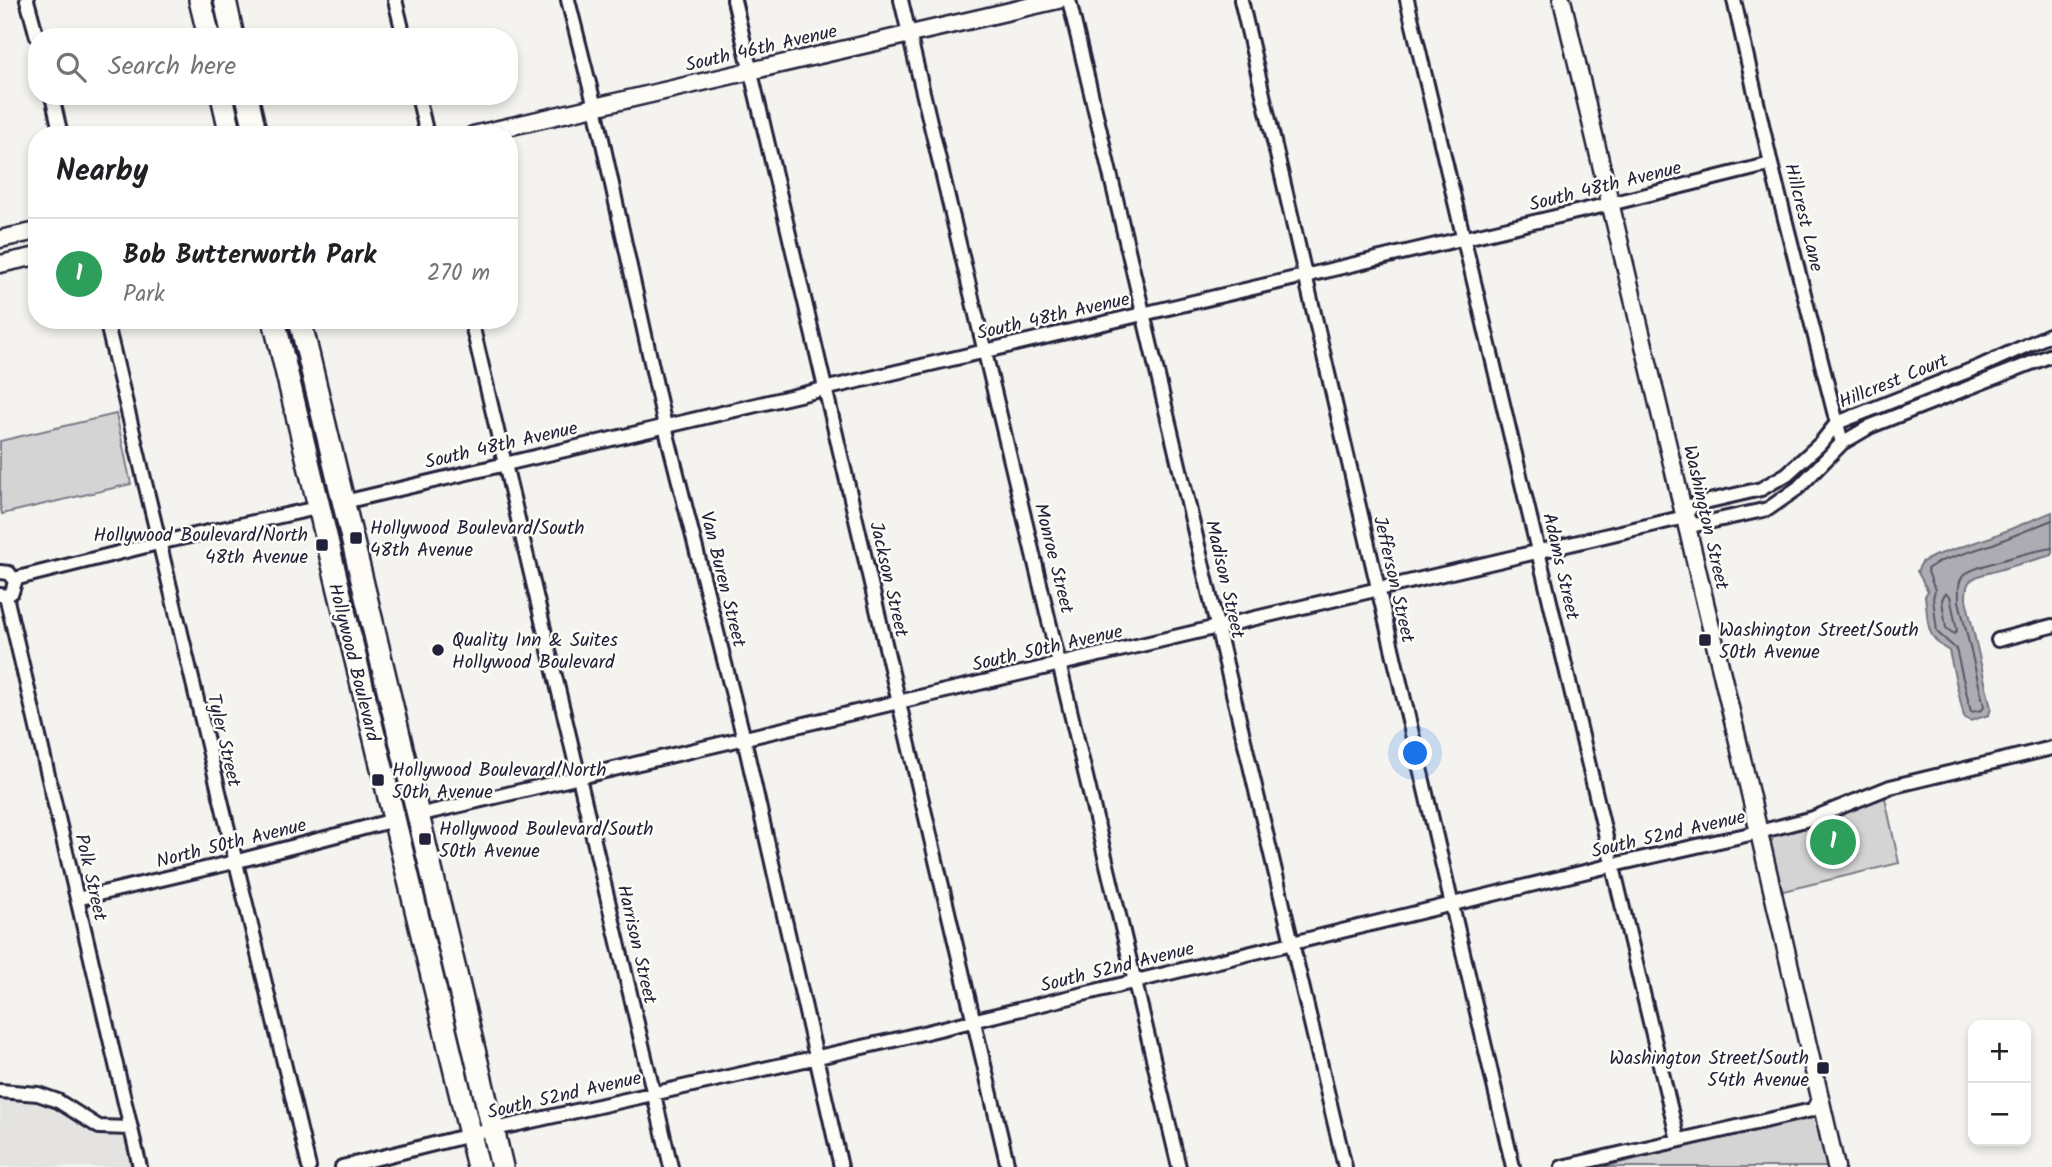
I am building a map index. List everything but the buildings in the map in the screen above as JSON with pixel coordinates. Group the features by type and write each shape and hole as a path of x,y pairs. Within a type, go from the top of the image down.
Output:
{"highway":[{"path":"200,0 207,28"},
{"path":"225,0 231,28"},
{"path":"224,105 229,126"},
{"path":"249,105 254,126"},
{"name":"Hollywood Boulevard","path":"276,329 394,820 482,1132 502,1167"},
{"name":"Hollywood Boulevard","path":"302,329 437,896 482,1132 478,1167"},
{"path":"297,421 312,427 326,485 336,501 344,502"},
{"path":"317,508 327,509 335,518 354,590 367,600"},
{"path":"371,727 385,739 400,803 405,811 418,815"},
{"path":"394,820 401,821 411,836 423,885 437,896"}],"street":[{"path":"27,0 35,28"},
{"path":"396,0 402,28"},
{"name":"Van Buren Street","path":"568,0 595,107 665,426 744,739 842,1167"},
{"name":"Jackson Street","path":"734,0 1008,1167"},
{"name":"Monroe Street","path":"901,0 1179,1167"},
{"name":"South 46th Avenue","path":"512,126 1058,0"},
{"name":"Madison Street","path":"1069,0 1345,1167"},
{"name":"Jefferson Street","path":"1241,0 1513,1167"},
{"name":"Adams Street","path":"1407,0 1678,1140"},
{"name":"Washington Street","path":"1562,0 1836,1167"},
{"name":"Hillcrest Lane","path":"1734,0 1771,164 1842,443"},
{"path":"54,105 59,126"},
{"path":"420,105 425,126"},
{"name":"South 48th Avenue","path":"344,502 505,462 1464,239 1771,164"},
{"path":"0,239 28,233"},
{"path":"0,264 28,258"},
{"name":"Tyler Street","path":"108,329 309,1167"},
{"name":"Harrison Street","path":"473,329 671,1167"},
{"name":"Hillcrest Court","path":"2052,334 1981,366 1837,423 1820,444 1787,474 1761,489 1692,505 1685,517 1695,524 1769,509 1798,488 1842,443 1871,426 2052,355"},
{"path":"0,571 9,573 15,579 158,543 317,508"},
{"name":"South 50th Avenue","path":"418,815 1685,517"},
{"name":"Polk Street","path":"15,579 14,589 3,596 140,1167"},
{"path":"1998,640 2051,630"},
{"name":"South 52nd Avenue","path":"342,1167 482,1132 974,1021 1759,832 1813,818 1890,787 2052,748"},
{"name":"North 50th Avenue","path":"77,898 234,862 394,820"},
{"path":"0,1091 38,1094 58,1101 99,1127 131,1128"},
{"path":"1562,1167 1812,1110 1820,1100"}],"shaded area":[{"path":"116,414 131,484 2,514 0,441"},
{"path":"1884,794 1899,863 1779,892 1769,848 1774,835 1825,821"},
{"path":"38,1094 99,1127 131,1128 140,1167 0,1167 0,1095"},
{"path":"1809,1115 1820,1117 1832,1167 1604,1167"}],"water":[{"path":"2052,512 2052,555 1981,575 1970,581 1967,587 1966,599 1991,708 1989,715 1970,721 1964,717 1949,651 1931,634 1925,596 1928,591 1917,571 1922,562 1934,556 1991,537"}],"place":[{"name":"Hollywood Boulevard/South 48th Avenue","path":"356,538"},
{"name":"Hollywood Boulevard/North 48th Avenue","path":"322,545"},
{"name":"Washington Street/South 50th Avenue","path":"1705,640"},
{"name":"Quality Inn & Suites Hollywood Boulevard","path":"438,650"},
{"name":"Hollywood Boulevard/North 50th Avenue","path":"378,780"},
{"name":"Hollywood Boulevard/South 50th Avenue","path":"425,839"},
{"name":"Bob Butterworth Park","path":"1833,842"},
{"name":"Washington Street/South 54th Avenue","path":"1823,1068"}]}
